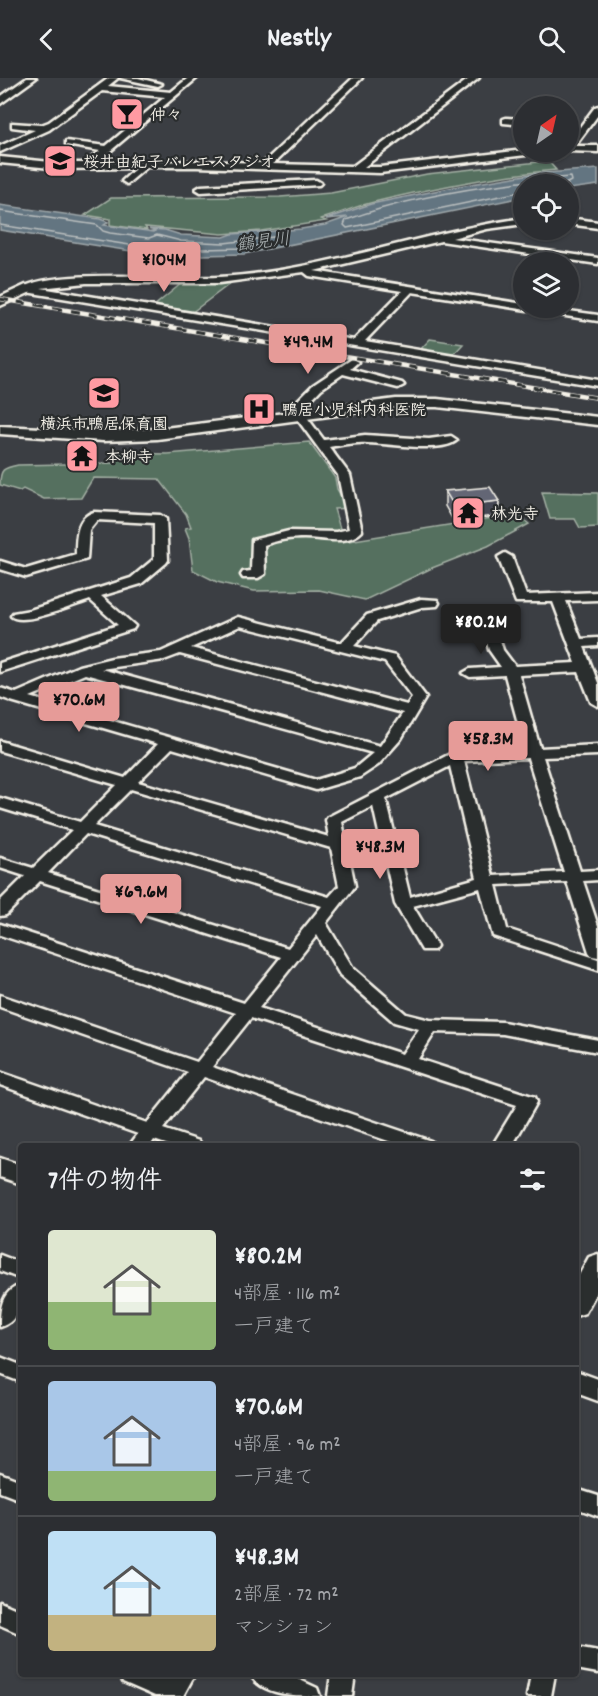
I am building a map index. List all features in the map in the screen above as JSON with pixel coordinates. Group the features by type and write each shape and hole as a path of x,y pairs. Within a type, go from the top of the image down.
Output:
{"street":[{"path":"0,101 32,78"},
{"path":"41,128 52,124 114,78"},
{"path":"124,78 180,88"},
{"path":"87,166 193,78"},
{"path":"266,166 358,78"},
{"path":"354,170 475,78"},
{"path":"100,88 171,95"},
{"path":"579,135 598,109"},
{"path":"506,121 513,121"},
{"path":"0,149 46,128 15,125"},
{"path":"579,128 584,128"},
{"path":"69,143 107,149"},
{"path":"579,148 598,149"},
{"path":"0,160 61,166 224,165 354,170 391,169 513,154"},
{"path":"127,182 144,165"},
{"path":"216,173 224,165"},
{"path":"46,177 61,166"},
{"path":"208,181 201,189 316,183"},
{"path":"0,302 39,284 58,282 135,278 219,280 296,271 354,260 487,225 513,222"},
{"path":"579,222 598,225"},
{"path":"435,238 598,261"},
{"path":"296,271 513,305"},
{"path":"0,284 597,382"},
{"path":"357,342 409,289"},
{"path":"579,315 598,318"},
{"path":"294,415 317,387 352,362"},
{"path":"341,370 398,385"},
{"path":"0,430 131,436 396,403 437,402 598,421"},
{"path":"248,575 258,574 257,543 268,538 299,534 347,536 357,531 344,475 294,415"},
{"path":"320,444 365,439 429,443 451,440"},
{"path":"0,565 26,573 82,556 83,530 94,516 160,519 160,560 136,581 93,596 18,616"},
{"path":"505,557 521,599 598,596"},
{"path":"0,668 128,626 93,596"},
{"path":"558,598 598,702"},
{"path":"345,647 372,618 421,603 432,603"},
{"path":"0,692 16,698 316,785 364,769 412,711 419,697 390,659 238,621 181,650 164,656 112,662 84,669 16,698"},
{"path":"489,623 496,650 511,671 534,753 598,952"},
{"path":"576,643 598,642"},
{"path":"181,650 412,711"},
{"path":"470,673 584,667"},
{"path":"84,669 381,751"},
{"path":"0,910 170,741"},
{"path":"0,746 338,845"},
{"path":"145,1139 347,886 334,820 455,757 598,750"},
{"path":"455,757 499,932 598,965"},
{"path":"378,796 403,904 428,946"},
{"path":"0,803 333,904"},
{"path":"0,863 293,955"},
{"path":"403,904 486,881 598,875"},
{"path":"318,923 346,971 400,1018 430,1026 503,1028 598,1046"},
{"path":"0,929 528,1102 503,1143"},
{"path":"0,1001 415,1143"},
{"path":"406,1063 430,1026"},
{"path":"0,1078 145,1139 172,1143"},
{"path":"0,1167 18,1174"},
{"path":"0,1263 18,1270"},
{"path":"579,1301 595,1277"},
{"path":"0,1319 18,1297"},
{"path":"0,1365 18,1373"},
{"path":"579,1383 598,1390"},
{"path":"0,1482 18,1490"},
{"path":"579,1499 598,1506"},
{"path":"0,1613 18,1622"},
{"path":"579,1659 598,1662"},
{"path":"142,1677 175,1687"},
{"path":"268,1677 308,1696"},
{"path":"340,1696 343,1677"},
{"path":"539,1696 542,1677"}],"green space":[{"path":"539,162 549,162 556,170 513,174 441,187 367,204 321,219 326,221 261,231 222,234 145,227 147,230 110,225 110,219 85,215 111,198 280,197 331,193 427,174"},
{"path":"182,283 231,283 191,313 153,307"},
{"path":"430,339 463,344 452,356 419,351"},
{"path":"309,442 335,478 337,489 348,508 334,509 342,535 331,539 342,542 517,514 529,524 488,546 432,568 365,600 319,590 254,591 217,582 193,570 189,538 185,528 191,527 186,514 159,479 93,478 81,498 44,499 23,489 20,491 0,485 3,470 18,465 115,463 115,453 167,454"},
{"path":"542,492 598,493 598,527 580,528 575,519 550,519"}],"water":[{"path":"598,169 598,185 579,188 579,174 532,174"},
{"name":"鶴見川","path":"513,177 513,199 244,254 162,256 0,230 0,205 100,219 108,222 104,225 154,232 149,229 165,230 181,235 224,237 232,234 325,225 348,217 326,219 371,204"}],"building":[{"path":"490,487 499,501 454,506 445,491"}],"railway":[{"path":"0,299 598,398"}],"place":[{"name":"仲々","path":"127,114"},
{"name":"桜井由紀子バレエスタジオ","path":"60,161"},
{"name":"横浜市鴨居保育園","path":"104,393"},
{"name":"鴨居小児科内科医院","path":"259,409"},
{"name":"本柳寺","path":"82,456"},
{"name":"林光寺","path":"468,513"}]}
